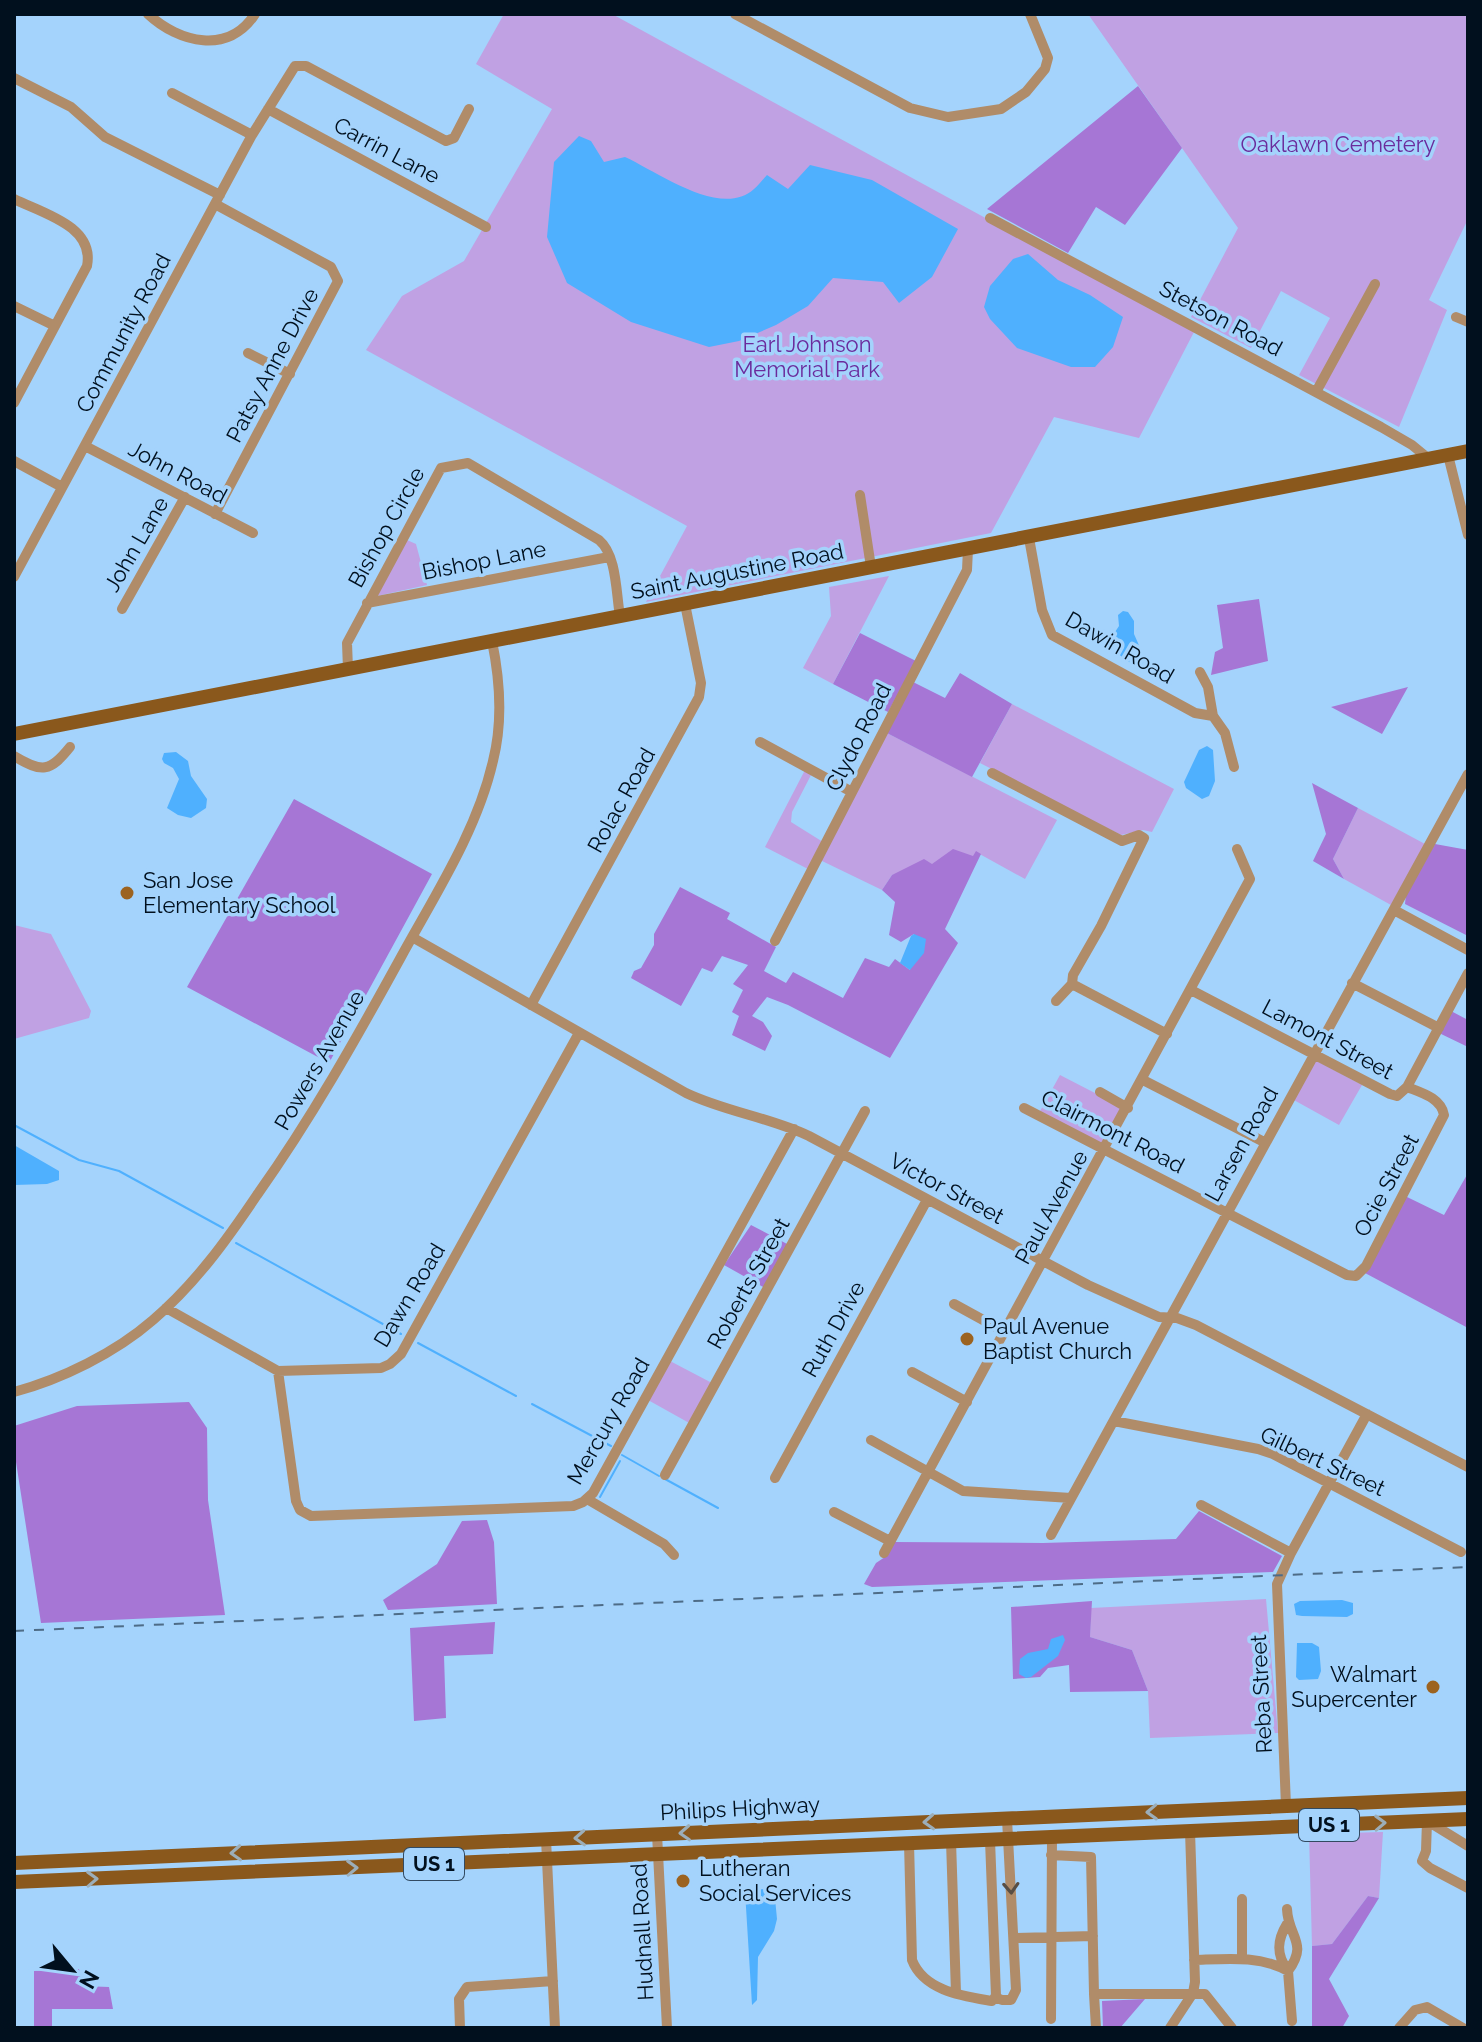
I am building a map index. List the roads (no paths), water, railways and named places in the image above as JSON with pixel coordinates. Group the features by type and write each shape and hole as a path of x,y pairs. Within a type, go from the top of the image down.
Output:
{"main road":[{"name":"Saint Augustine Road","path":"14,734 1468,451"},
{"name":"Philips Highway","path":"16,1863 1468,1798"},
{"path":"1245,1828 1254,1823 1276,1820 1286,1806"},
{"path":"1190,1831 1200,1816 1223,1815 1232,1809"},
{"name":"Philips Highway","path":"14,1882 1468,1819"}],"street":[{"path":"148,14 159,23 194,40 212,41 233,35 246,26 255,14"},
{"path":"735,14 910,108 948,117 1001,109 1026,92 1045,69 1048,58 1030,14"},
{"name":"Community Road","path":"14,577 18,560 85,446 252,135 295,66 299,64 446,141 454,138 469,109"},
{"name":"Patsy Anne Drive","path":"14,78 71,107 105,137 218,200 336,272 337,286 215,514"},
{"path":"172,93 252,135"},
{"name":"Carrin Lane","path":"268,109 486,227"},
{"path":"14,199 74,229 89,250 87,266 14,403"},
{"name":"Stetson Road","path":"990,218 1316,392 1412,445 1429,459"},
{"path":"1316,392 1375,284"},
{"path":"14,306 55,326"},
{"path":"1456,317 1468,322"},
{"path":"248,353 290,374"},
{"name":"John Road","path":"85,446 253,533"},
{"path":"1448,455 1468,535"},
{"path":"14,461 62,487"},
{"name":"Bishop Circle","path":"348,669 347,643 441,468 468,463 599,540 606,546 609,557"},
{"path":"860,495 871,567"},
{"name":"John Lane","path":"122,609 185,497"},
{"name":"Dawin Road","path":"1029,538 1042,610 1052,635 1195,713 1213,716"},
{"name":"Clydo Road","path":"775,941 967,570 968,549"},
{"path":"609,557 620,616"},
{"name":"Bishop Lane","path":"367,603 609,557"},
{"name":"Rolac Road","path":"531,1005 699,697 700,677 685,604"},
{"name":"Powers Avenue","path":"14,1392 48,1381 138,1331 192,1283 222,1247 331,1084 474,821 494,760 499,693 492,641"},
{"path":"1200,672 1208,687 1213,716 1225,733 1234,767"},
{"path":"760,742 852,792"},
{"path":"14,756 44,768 52,766 70,747"},
{"path":"992,773 1122,841 1139,835 1144,838 1073,975 1072,984 1056,1001"},
{"name":"Larsen Road","path":"1051,1535 1468,774"},
{"name":"Paul Avenue","path":"884,1553 1250,879 1237,849"},
{"path":"1394,910 1468,950"},
{"name":"Victor Street","path":"412,937 695,1097 794,1129 1043,1263 1159,1317 1169,1317 1214,1333 1468,1467"},
{"path":"1407,1087 1468,973"},
{"path":"1352,983 1439,1028"},
{"path":"1072,984 1167,1034"},
{"name":"Lamont Street","path":"1191,990 1394,1096 1407,1087 1437,1101 1444,1109"},
{"name":"Dawn Road","path":"278,1371 381,1368 398,1357 579,1033"},
{"path":"1143,1080 1264,1142"},
{"path":"1100,1092 1128,1108"},
{"name":"Clairmont Road","path":"1024,1108 1347,1275 1356,1276"},
{"name":"Ocie Street","path":"1356,1276 1366,1266 1443,1120 1444,1109"},
{"name":"Roberts Street","path":"665,1475 865,1111"},
{"name":"Mercury Road","path":"278,1371 296,1501 303,1512 320,1515 573,1506 587,1499 794,1129"},
{"name":"Ruth Drive","path":"775,1478 927,1200"},
{"path":"954,1304 1005,1332"},
{"path":"166,1308 278,1371"},
{"path":"912,1372 967,1402"},
{"path":"1201,1505 1291,1553 1367,1414"},
{"name":"Gilbert Street","path":"1114,1421 1258,1449 1461,1552"},
{"path":"871,1440 952,1487 975,1493 1071,1498"},
{"path":"587,1499 664,1544 674,1555"},
{"path":"834,1512 890,1541"},
{"name":"Reba Street","path":"1286,1806 1276,1594 1278,1580 1291,1553"},
{"path":"995,1997 1011,2000 1016,1990 1007,1819"},
{"path":"1468,1846 1427,1821 1426,1851 1422,1861 1468,1888"},
{"path":"1170,2028 1193,1993 1190,1831"},
{"name":"Hudnall Road","path":"657,1834 667,2028"},
{"path":"1051,2019 1052,1837"},
{"path":"546,1839 555,2028"},
{"path":"909,1843 912,1960 916,1971 926,1980 956,1993 992,2001 995,1997 990,1840"},
{"path":"951,1841 956,1993"},
{"path":"1051,1855 1091,1857 1096,2028"},
{"path":"14,1882 16,1863"},
{"path":"1242,1899 1242,1959"},
{"path":"1287,1909 1279,1959 1288,1971 1292,2021"},
{"path":"1287,1924 1294,1933 1298,1949 1297,1958 1288,1971"},
{"path":"1014,1938 1093,1936"},
{"path":"1279,1946 1298,1949"},
{"path":"1194,1960 1242,1959 1275,1965 1288,1971"},
{"path":"460,2028 459,1999 467,1987 553,1981"},
{"path":"1094,1994 1205,1994 1232,2028"},
{"path":"1399,2028 1407,2016 1427,2007 1463,2028"}],"water":[{"path":"579,136 591,141 604,162 625,157 707,196 725,199 740,197 754,189 767,175 788,189 810,165 872,180 958,229 932,277 899,303 883,282 833,278 808,306 776,325 739,341 709,347 631,322 567,283 547,237 554,162"},
{"path":"1028,254 1058,280 1090,295 1123,317 1113,347 1095,367 1071,367 1017,348 990,319 984,307 990,286 1013,259"},
{"path":"1128,612 1134,621 1134,634 1145,659 1141,666 1129,662 1109,647 1109,641 1119,626 1118,615"},
{"path":"1207,746 1213,750 1215,781 1209,796 1202,799 1186,788 1184,782 1199,750"},
{"path":"176,752 188,761 191,776 207,799 206,808 191,818 167,808 179,779 173,768 162,759 164,753"},
{"path":"914,934 926,939 924,953 910,970 900,963"},
{"path":"14,1145 59,1171 59,1180 47,1184 14,1185"},
{"path":"1342,1600 1353,1603 1353,1614 1347,1617 1296,1615 1294,1604 1300,1601"},
{"path":"1063,1635 1065,1640 1058,1656 1031,1677 1019,1674 1020,1659 1028,1653 1048,1649 1051,1639"},
{"path":"1297,1643 1312,1643 1319,1647 1321,1671 1318,1679 1299,1680 1296,1677"},
{"path":"774,1888 777,1919 774,1931 758,1957 757,2000 752,2005 745,1891"}],"waterway":[{"path":"14,1125 79,1160 119,1171 223,1228"},
{"path":"236,1243 401,1334"},
{"path":"418,1343 516,1396"},
{"path":"532,1404 611,1446"},
{"path":"622,1455 659,1476"},
{"path":"600,1497 620,1461"},
{"path":"665,1479 718,1508"}],"railway":[{"path":"14,1631 1468,1567"}],"place":[{"name":"San Jose Elementary School","path":"127,893"},
{"name":"Paul Avenue Baptist Church","path":"967,1339"},
{"name":"Walmart Supercenter","path":"1433,1687"},
{"name":"Lutheran Social Services","path":"683,1881"}],"park label":[{"name":"Oaklawn Cemetery","path":"1338,144"},
{"name":"Earl Johnson Memorial Park","path":"807,356"}]}
